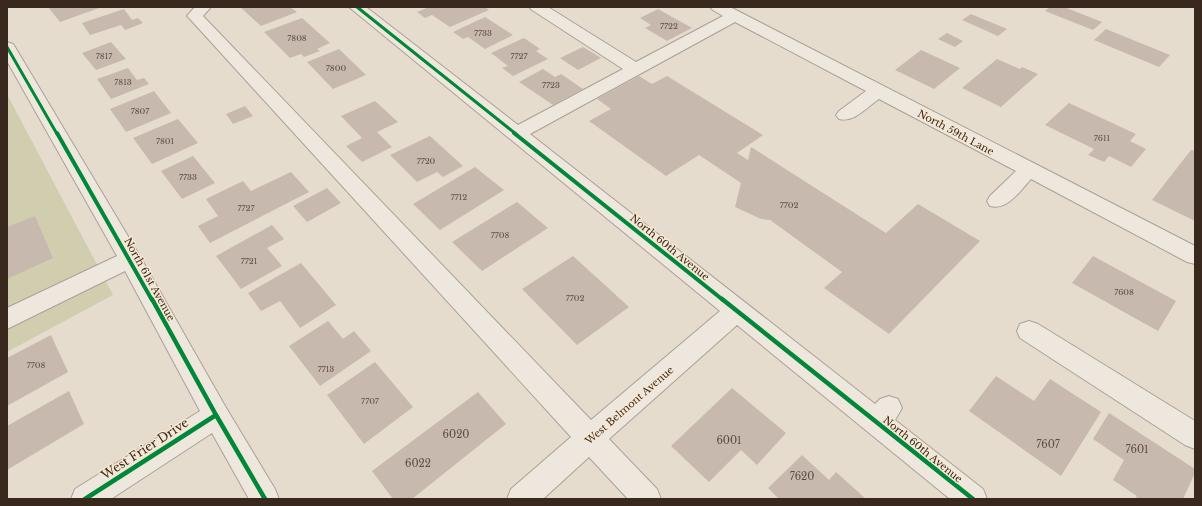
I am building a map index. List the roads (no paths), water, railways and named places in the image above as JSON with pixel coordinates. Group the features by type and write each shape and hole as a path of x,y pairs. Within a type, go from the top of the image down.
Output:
{"street":[{"path":"203,7 195,16 647,499"},
{"name":"North 60th Avenue","path":"357,7 736,310 883,415 973,499"},
{"path":"537,7 635,69"},
{"name":"North 59th Lane","path":"718,7 1195,256"},
{"path":"516,134 734,16"},
{"name":"North 61st Avenue","path":"7,47 130,259 216,415 265,499"},
{"path":"845,115 878,91"},
{"path":"997,201 1029,170"},
{"path":"7,319 130,259"},
{"name":"West Belmont Avenue","path":"521,499 736,310"},
{"path":"1029,331 1195,436"},
{"name":"West Frier Drive","path":"85,499 216,415"}]}
